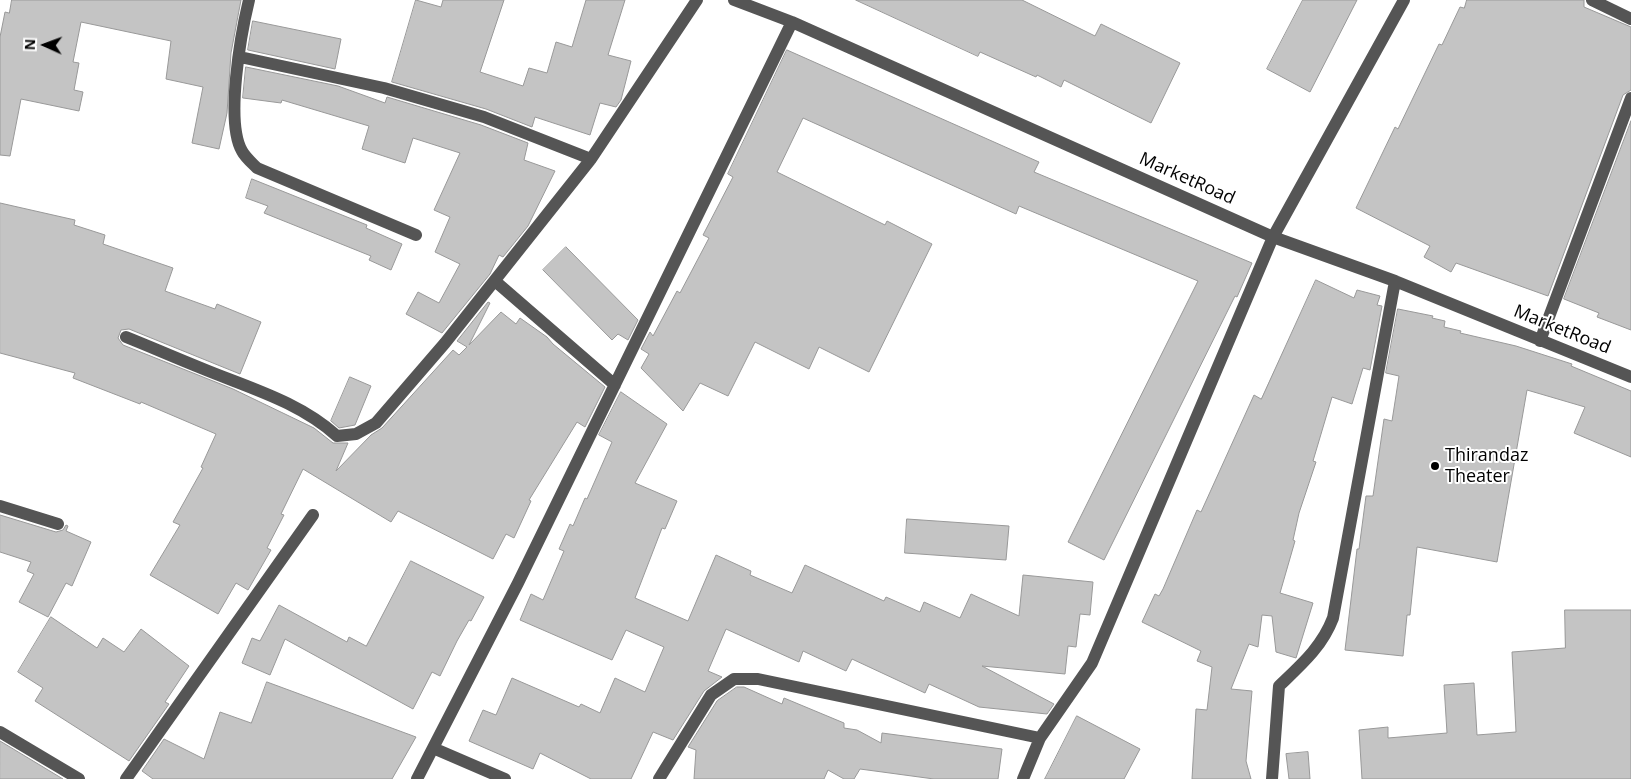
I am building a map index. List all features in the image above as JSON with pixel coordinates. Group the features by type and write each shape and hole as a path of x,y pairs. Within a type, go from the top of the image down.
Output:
{"street":[{"path":"249,0 234,104 235,132 242,151 257,168 416,235"},
{"path":"126,337 201,368 277,396 322,422 337,436 356,434 376,423 445,343 592,160 697,0"},
{"name":"MarketRoad","path":"734,0 792,22 1273,237 1395,281 1540,341 1631,376"},
{"path":"1023,779 1040,738 1092,663 1273,237 1404,0"},
{"path":"1592,0 1631,19"},
{"path":"417,779 522,575 792,22"},
{"path":"240,57 384,88 484,117 592,160"},
{"path":"1540,341 1631,98"},
{"path":"494,281 615,385"},
{"path":"1272,779 1279,686 1313,653 1326,636 1333,618 1395,281"},
{"path":"0,506 58,524"},
{"path":"126,779 313,515"},
{"path":"659,779 711,695 734,679 758,679 1040,738"},
{"path":"0,732 79,779"},
{"path":"433,748 505,779"}],"building":[{"path":"12,0 241,0 231,53 227,113 219,149 192,143 203,87 166,79 171,41 81,22 73,62 79,63 74,90 83,92 79,111 21,99 10,156 0,155 0,37 5,12 9,13"},
{"path":"416,0 441,7 443,0 504,0 480,72 523,86 529,68 547,73 556,42 572,47 586,0 625,0 608,55 631,61 621,100 616,107 600,103 590,135 535,117 532,127 486,109 392,82"},
{"path":"856,0 1022,0 1095,36 1101,24 1180,63 1151,123 1064,80 1061,87 980,52 978,56"},
{"path":"1303,0 1357,0 1310,92 1267,69"},
{"path":"1467,0 1584,0 1584,7 1631,27 1631,90 1623,95 1548,296 1456,263 1451,272 1424,257 1430,246 1356,208 1395,127 1398,129 1439,44 1442,45 1460,7 1464,8"},
{"path":"253,21 341,39 335,69 248,50"},
{"path":"787,50 1039,162 1034,172 1252,263 1237,297 1235,296 1104,560 1068,542 1198,281 1019,206 1016,214 803,118 777,172 885,225 887,221 932,244 869,372 819,347 809,369 755,342 728,396 700,383 683,411 641,368 649,354 641,349 650,332 653,336 677,291 680,293 709,238 703,235 733,177 728,174"},
{"path":"246,67 338,86 385,103 387,97 481,125 528,143 524,160 555,171 528,226 503,257 499,255 490,274 442,333 406,314 418,292 439,303 460,264 435,252 450,217 434,210 460,153 413,138 405,163 362,149 369,126 282,100 281,103 243,98"},
{"path":"1631,121 1631,330 1597,317 1599,313 1564,299"},
{"path":"252,179 367,225 366,228 402,244 391,270 369,260 371,256 264,213 268,206 246,198"},
{"path":"0,203 75,220 74,225 105,235 103,244 173,268 165,291 215,309 217,304 261,322 240,374 129,329 121,330 118,338 123,345 233,389 314,428 333,443 348,443 336,471 371,435 382,428 453,350 459,355 467,347 457,341 488,302 490,303 469,345 501,312 516,324 520,318 547,337 605,387 585,427 577,422 529,500 531,501 514,538 506,534 493,559 398,511 391,522 303,469 281,514 284,515 267,548 271,550 248,590 236,583 218,614 150,575 180,525 173,522 203,468 201,467 216,434 141,402 140,404 73,378 75,373 0,353"},
{"path":"566,247 638,320 628,340 618,334 612,340 543,270"},
{"path":"1316,280 1354,298 1357,290 1380,296 1377,305 1382,306 1370,370 1363,368 1352,404 1332,397 1313,461 1316,462 1299,513 1293,540 1295,541 1280,593 1313,603 1296,658 1276,652 1272,616 1262,615 1258,647 1249,644 1231,689 1252,691 1246,761 1251,779 1192,779 1196,709 1207,710 1212,667 1197,661 1201,651 1142,622 1155,594 1159,596 1163,589 1197,510 1201,512 1254,395 1261,399"},
{"path":"1398,309 1433,316 1432,318 1445,321 1444,327 1461,331 1460,333 1516,346 1572,364 1571,366 1631,391 1631,457 1574,433 1585,407 1527,390 1497,562 1417,547 1410,615 1407,615 1403,656 1345,650 1357,549 1359,549 1366,496 1373,496 1384,419 1392,421 1399,376 1386,373"},
{"path":"350,377 371,386 355,425 339,428 331,421"},
{"path":"621,392 667,424 635,483 677,501 665,529 662,528 635,598 688,621 716,555 751,571 750,575 792,593 805,565 884,601 886,597 920,612 924,602 960,618 971,594 1019,616 1023,575 1093,582 1090,615 1080,614 1076,647 1068,646 1065,674 982,666 1054,704 1047,714 979,707 929,684 925,693 852,659 846,671 803,651 799,662 726,629 708,671 722,677 704,691 673,740 653,732 631,779 591,779 540,753 533,769 469,741 483,710 496,715 512,678 579,707 581,704 600,713 615,678 645,692 664,647 626,630 612,660 520,620 531,594 543,600 564,551 559,549 570,524 573,526 585,498 587,499 612,442 599,435"},
{"path":"0,515 56,532 63,530 66,525 68,526 66,531 91,542 72,586 66,583 48,617 19,602 34,574 27,571 31,562 0,552"},
{"path":"907,519 1009,526 1006,560 905,553"},
{"path":"411,561 484,597 457,641 440,676 432,672 413,709 285,639 270,675 242,663 252,638 260,641 279,605 347,642 349,637 366,646"},
{"path":"1565,610 1631,610 1631,779 1362,779 1359,730 1388,727 1388,738 1447,733 1444,685 1474,683 1477,735 1516,732 1512,652 1565,648"},
{"path":"51,617 97,648 103,638 124,652 141,629 189,666 165,702 169,704 129,761 35,701 43,688 18,672"},
{"path":"267,682 416,737 392,779 153,779 142,771 164,739 204,759 220,712 251,723"},
{"path":"737,687 744,687 782,704 784,698 844,723 844,728 857,730 881,743 882,733 1002,749 998,779 934,779 860,769 854,779 844,779 828,770 824,779 694,779 696,750 688,747 717,701"},
{"path":"1077,716 1140,749 1124,779 1045,779"},
{"path":"0,741 63,779 0,779"},
{"path":"1308,752 1310,779 1289,779 1286,754"}],"place":[{"name":"Thirandaz Theater","path":"1435,466"}]}
